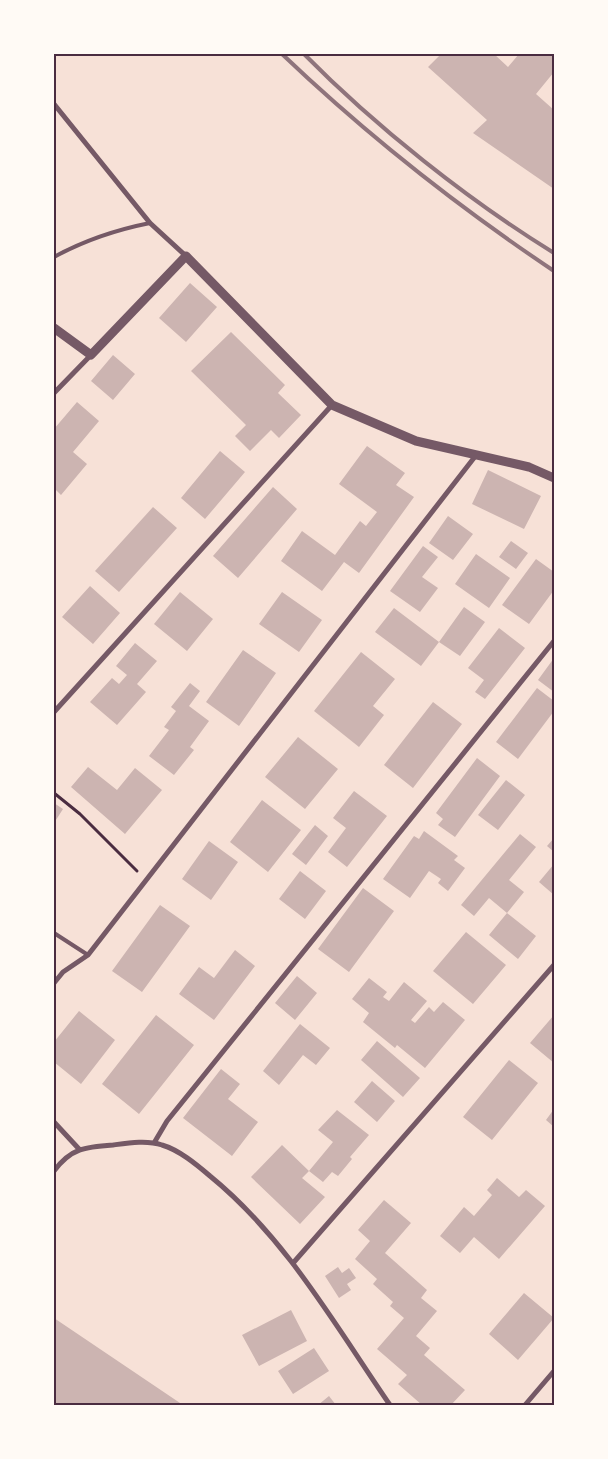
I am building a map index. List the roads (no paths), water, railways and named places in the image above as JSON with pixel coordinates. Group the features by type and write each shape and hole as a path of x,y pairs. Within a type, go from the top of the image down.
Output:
{"street":[{"path":"54,104 150,223 186,256 332,405 416,441 529,466 554,478"},
{"path":"54,393 186,256"},
{"path":"54,328 91,355"},
{"path":"54,712 332,405"},
{"path":"54,983 62,972 88,955 477,454"},
{"path":"154,1143 167,1121 554,641"},
{"path":"294,1262 554,965"},
{"path":"54,1122 79,1149"},
{"path":"54,1171 70,1153 79,1149 119,1144 154,1143 171,1148 183,1156 222,1186 294,1262 390,1405"},
{"path":"525,1405 554,1371"}],"lane":[{"path":"54,257 76,245 111,231 150,223"},
{"path":"54,933 88,955"}],"railway":[{"path":"282,54 380,141 448,195 554,271"},
{"path":"304,54 361,108 423,161 489,210 554,253"}]}
